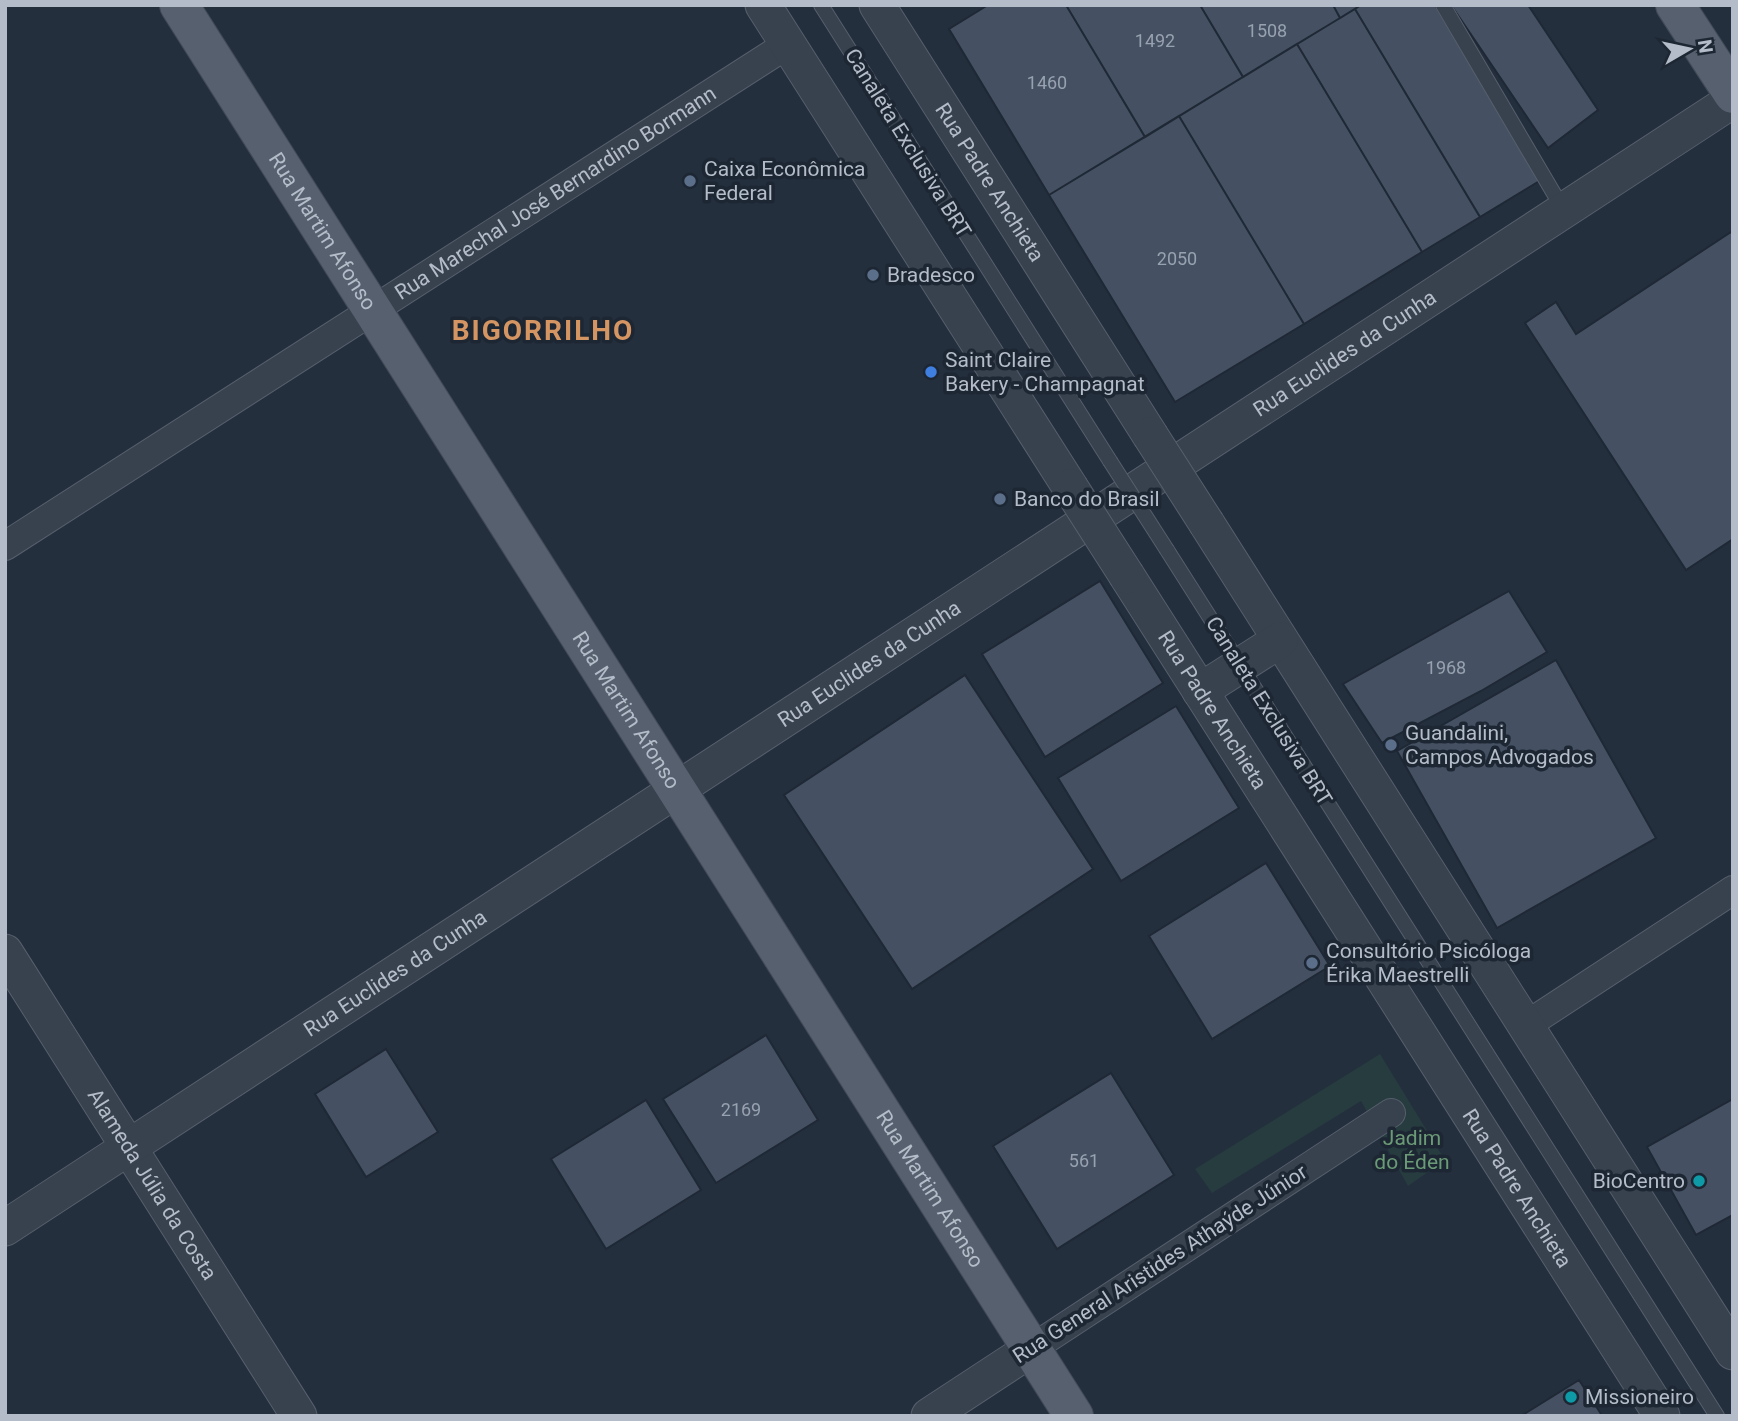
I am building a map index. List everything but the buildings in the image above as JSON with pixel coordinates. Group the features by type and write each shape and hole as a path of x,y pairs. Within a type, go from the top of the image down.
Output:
{"main road":[{"name":"Rua Martim Afonso","path":"179,5 1073,1416"},
{"path":"1675,5 1733,94"}],"street":[{"name":"Rua Padre Anchieta","path":"763,5 1662,1416"},
{"name":"Rua Padre Anchieta","path":"877,5 1733,1352"},
{"name":"Rua Marechal José Bernardino Bormann","path":"5,546 788,44"},
{"name":"Rua Euclides da Cunha","path":"5,1228 1733,100"},
{"path":"1200,691 1280,640"},
{"path":"1525,1026 1733,890"},
{"name":"Alameda Júlia da Costa","path":"5,952 299,1416"},
{"name":"Rua General Aristides Athaýde Júnior","path":"929,1416 1391,1113"}],"lane":[{"name":"Canaleta Exclusiva BRT","path":"821,5 1717,1416"},
{"path":"1443,5 1563,210"}],"green space":[{"name":"Jadim do Éden","path":"1380,1054 1445,1160 1408,1186 1361,1101 1212,1193 1195,1169"}],"place":[{"name":"Caixa Econômica Federal","path":"690,181"},
{"name":"Bradesco","path":"873,275"},
{"name":"Saint Claire Bakery - Champagnat","path":"931,372"},
{"name":"Banco do Brasil","path":"1000,499"},
{"name":"Guandalini, Campos Advogados","path":"1391,745"},
{"name":"Consultório Psicóloga Érika Maestrelli","path":"1312,963"},
{"name":"BioCentro","path":"1699,1181"},
{"name":"Missioneiro","path":"1571,1397"}],"district":[{"name":"BIGORRILHO","path":"543,330"}]}
